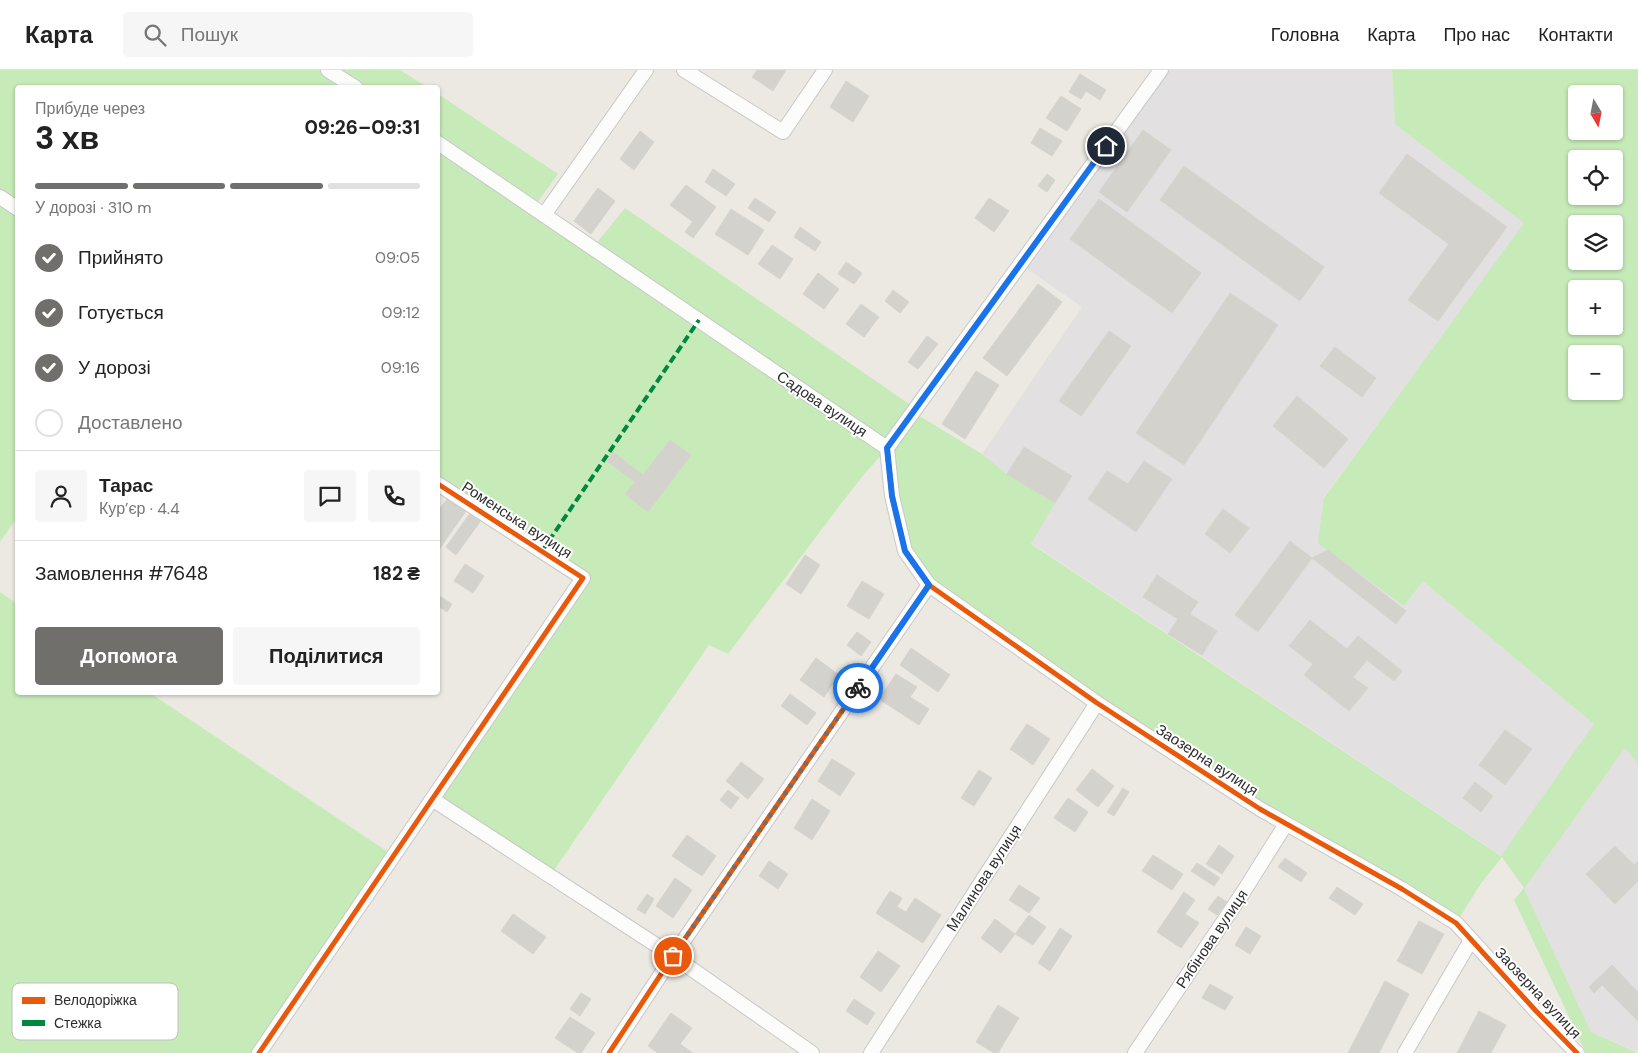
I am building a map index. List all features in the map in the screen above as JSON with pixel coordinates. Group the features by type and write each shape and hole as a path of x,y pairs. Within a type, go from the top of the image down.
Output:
{"street":[{"path":"328,70 351,85"},
{"path":"544,215 646,70"},
{"path":"684,70 783,132 825,70"},
{"path":"887,448 1161,70"},
{"name":"Садова вулиця","path":"440,144 887,448"},
{"path":"0,197 15,207"},
{"name":"Заозерна вулиця","path":"887,448 892,496 905,551 929,585 1096,703 1286,824 1402,889 1456,923 1577,1053"},
{"name":"Роменська вулиця","path":"259,1053 583,578 440,485"},
{"path":"609,1053 673,956 929,585"},
{"name":"Малинова вулиця","path":"871,1053 1096,703"},
{"path":"435,801 673,956 812,1053"},
{"name":"Рябінова вулиця","path":"1135,1053 1237,902 1286,824"},
{"path":"1405,1053 1471,940"}],"shaded area":[{"path":"1161,70 1392,70 1395,124 1525,223 1324,497 1404,606 1423,581 1595,724 1502,856 1031,543 1007,474 982,454 1082,307 1020,264"},
{"path":"1625,748 1638,764 1638,1052 1591,1032 1524,889"}],"green space":[{"path":"0,70 400,70 424,85 15,85 15,520 0,542"},
{"path":"1392,70 1638,70 1638,764 1625,748 1524,889 1591,1032 1638,1053 1586,1053 1514,900 1524,888 1502,857 1482,882 1456,923 1286,824 929,585 905,551 887,449 843,501 728,654 709,645 550,876 435,801 583,578 440,482 440,95 558,174 534,207 594,246 625,208 912,406 913,412 982,454 1007,474 1055,503 1031,544 1501,856 1594,724 1423,581 1404,606 1318,543 1324,498 1524,223 1395,124"},
{"path":"0,592 15,603 15,695 153,695 394,856 256,1053 0,1053"}],"building":[{"path":"757,70 786,70 773,91 752,77"},
{"path":"1080,74 1106,90 1100,100 1086,91 1081,99 1069,92"},
{"path":"846,81 869,96 853,122 830,107"},
{"path":"1061,96 1081,109 1067,131 1046,118"},
{"path":"1040,128 1062,141 1052,156 1031,143"},
{"path":"1143,130 1171,150 1127,212 1099,192"},
{"path":"640,131 654,142 634,170 620,159"},
{"path":"1407,154 1507,227 1438,321 1408,300 1449,244 1379,193"},
{"path":"1184,166 1324,267 1300,301 1160,200"},
{"path":"713,169 735,184 726,196 705,182"},
{"path":"1047,174 1055,180 1047,192 1038,186"},
{"path":"686,185 708,201 693,222 670,205"},
{"path":"598,188 615,201 591,234 574,221"},
{"path":"755,198 776,212 769,222 748,208"},
{"path":"989,198 1009,211 994,232 975,218"},
{"path":"1099,199 1201,273 1172,313 1070,239"},
{"path":"708,201 716,207 693,238 685,232"},
{"path":"731,209 764,230 748,255 715,234"},
{"path":"800,227 821,242 815,251 794,237"},
{"path":"772,245 793,259 780,279 758,264"},
{"path":"846,262 862,273 854,284 838,274"},
{"path":"818,273 839,289 824,309 803,294"},
{"path":"1038,284 1062,302 1007,376 983,358"},
{"path":"893,290 909,302 900,313 885,301"},
{"path":"1230,293 1278,325 1184,465 1136,433"},
{"path":"861,304 879,317 864,337 846,324"},
{"path":"1109,331 1131,346 1081,416 1059,401"},
{"path":"927,336 938,344 918,369 908,362"},
{"path":"1335,347 1376,378 1362,397 1320,366"},
{"path":"976,371 999,385 965,439 942,424"},
{"path":"1297,396 1348,439 1324,468 1273,426"},
{"path":"670,440 691,455 648,512 625,494 635,482 607,461 613,452 643,475"},
{"path":"1024,447 1072,476 1055,503 1007,474"},
{"path":"1144,461 1172,479 1136,532 1088,499 1107,471 1128,484"},
{"path":"450,495 468,508 440,548 440,508"},
{"path":"1223,509 1249,528 1230,553 1205,534"},
{"path":"471,512 482,519 456,555 446,547"},
{"path":"1290,541 1312,558 1258,632 1235,615"},
{"path":"1328,550 1406,611 1396,624 1312,558"},
{"path":"805,555 820,565 801,594 786,584"},
{"path":"465,564 484,576 473,593 454,581"},
{"path":"1157,575 1198,602 1190,614 1217,631 1202,655 1168,634 1178,619 1143,597"},
{"path":"862,581 884,594 869,619 847,606"},
{"path":"440,596 452,604 447,612 440,607"},
{"path":"1310,620 1347,649 1358,636 1402,671 1394,681 1367,660 1353,677 1368,688 1349,711 1304,675 1313,664 1289,646"},
{"path":"857,632 871,642 861,656 847,645"},
{"path":"911,648 950,675 938,692 900,665"},
{"path":"816,658 839,675 824,697 800,680"},
{"path":"896,674 917,687 910,697 929,709 919,725 879,699"},
{"path":"790,694 816,713 807,725 781,706"},
{"path":"1027,724 1050,739 1033,765 1010,749"},
{"path":"1505,730 1532,749 1505,785 1479,765"},
{"path":"832,759 855,773 840,796 818,781"},
{"path":"741,762 764,779 748,799 726,781"},
{"path":"1092,769 1114,786 1098,807 1076,790"},
{"path":"979,770 992,778 974,806 961,798"},
{"path":"1475,782 1493,796 1481,812 1463,798"},
{"path":"1123,788 1129,792 1114,816 1107,812"},
{"path":"728,790 739,798 731,809 720,800"},
{"path":"1068,798 1088,812 1075,832 1054,818"},
{"path":"812,799 830,811 812,840 794,828"},
{"path":"687,835 716,856 702,876 672,856"},
{"path":"1219,845 1234,856 1222,874 1206,864"},
{"path":"1615,846 1634,865 1638,861 1638,881 1615,904 1586,874"},
{"path":"1153,855 1183,874 1172,890 1142,871"},
{"path":"1285,858 1307,873 1301,882 1278,867"},
{"path":"769,861 788,874 778,889 759,876"},
{"path":"1197,863 1220,878 1214,886 1191,871"},
{"path":"675,878 692,890 673,918 656,906"},
{"path":"1019,885 1040,898 1029,913 1009,900"},
{"path":"1337,887 1363,904 1355,915 1329,898"},
{"path":"890,891 902,898 897,907 906,912 915,898 941,915 923,943 876,913"},
{"path":"1184,892 1195,900 1185,914 1199,923 1181,948 1157,932"},
{"path":"647,894 654,899 645,914 637,909"},
{"path":"1218,896 1227,902 1217,915 1208,909"},
{"path":"513,914 546,937 533,954 501,931"},
{"path":"1029,915 1046,927 1033,945 1015,934"},
{"path":"995,919 1015,934 1001,953 981,938"},
{"path":"1419,921 1444,934 1422,974 1397,961"},
{"path":"1246,927 1261,936 1250,954 1235,945"},
{"path":"1060,928 1072,936 1050,971 1038,963"},
{"path":"878,951 900,966 881,992 860,977"},
{"path":"1612,965 1638,992 1638,1021 1602,985 1594,993 1589,987"},
{"path":"1385,981 1409,994 1379,1053 1348,1053"},
{"path":"1210,984 1233,997 1225,1010 1202,998"},
{"path":"581,993 591,999 580,1016 570,1009"},
{"path":"854,999 875,1013 867,1025 846,1011"},
{"path":"998,1005 1019,1018 998,1053 994,1053 976,1042"},
{"path":"1479,1011 1506,1025 1491,1053 1457,1053"},
{"path":"671,1013 692,1028 680,1044 693,1053 658,1053 648,1046"},
{"path":"570,1017 595,1033 581,1053 555,1038"}],"marked path":[{"path":"542,551 699,320"}],"cycle path":[{"path":"887,448 892,496 905,551 929,585 1097,703 1260,809 1402,889 1456,923 1577,1053"},
{"path":"259,1053 583,578 440,485"},
{"path":"609,1053 673,956 929,585"}],"way so far":[{"path":"673,956 858,688"}],"route":[{"path":"858,688 929,585 905,551 892,496 887,448 1106,146"}]}
